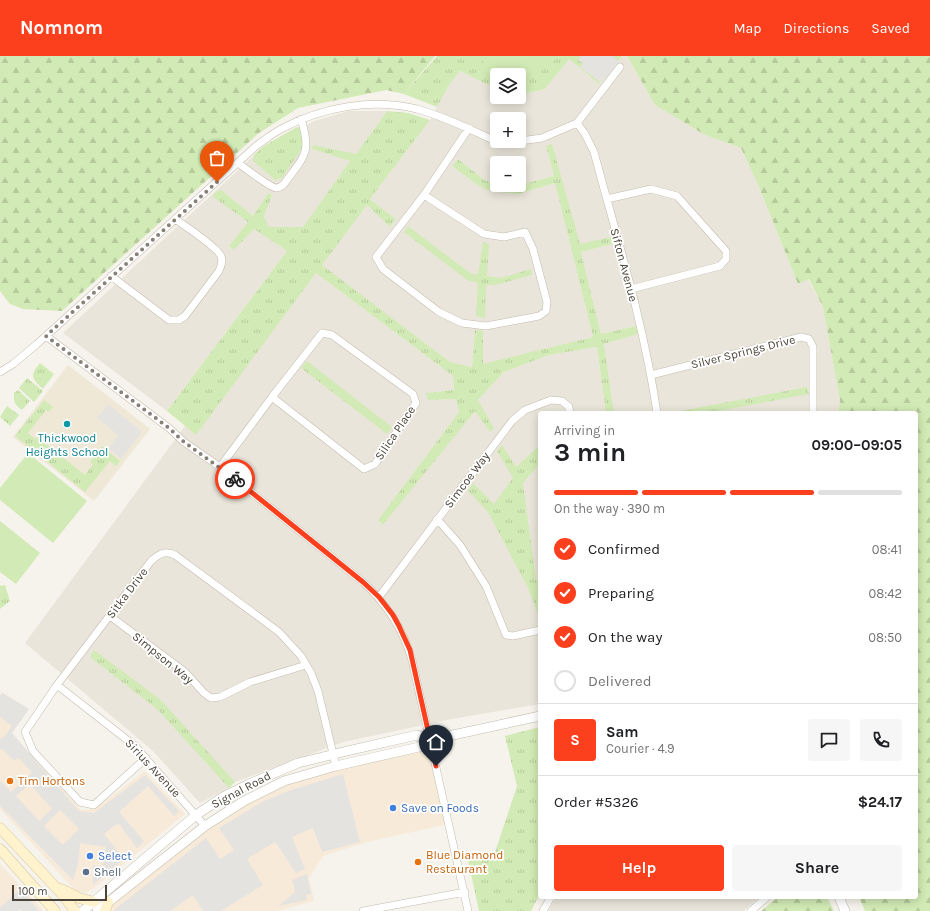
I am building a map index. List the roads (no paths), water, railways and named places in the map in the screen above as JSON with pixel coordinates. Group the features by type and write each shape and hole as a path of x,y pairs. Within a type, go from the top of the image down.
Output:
{"main road":[{"path":"0,828 75,911"},
{"path":"0,849 55,911"},
{"path":"51,883 68,894 96,906"}],"street":[{"path":"526,140 542,138 577,123 620,67"},
{"path":"0,372 20,359 256,146 272,135 301,119 349,106 362,104 391,105 408,107 427,112 490,138"},
{"path":"238,163 270,186 278,188 284,184 305,155 307,138 301,119"},
{"name":"Sifton Avenue","path":"577,123 585,134 594,152 631,289 651,375 657,411"},
{"path":"424,195 484,234 504,236 525,232 533,249 547,302 546,311 539,316 486,326 462,323 439,312 383,269 376,257 424,195 469,128"},
{"path":"607,200 651,189 677,196 726,251 726,259 720,266 631,289"},
{"path":"111,276 166,318 176,321 182,319 219,271 222,259 216,251 175,219"},
{"name":"Silica Place","path":"220,467 272,397 322,333 332,334 413,394 416,403 375,464 364,469 272,397"},
{"path":"46,336 169,428 184,442 220,467 363,582 379,597 399,626 410,650 468,911"},
{"name":"Silver Springs Drive","path":"651,375 801,337 809,339 813,347 813,411"},
{"name":"Simcoe Way","path":"379,597 512,421 524,410 551,400 562,401 569,407 570,411"},
{"path":"437,520 460,545 486,586 506,635 513,636 538,630"},
{"name":"Sitka Drive","path":"146,758 94,805 80,802 33,751 25,732 58,685 151,561 159,554 170,552 280,632 294,647 306,665 318,691 336,766"},
{"name":"Simpson Way","path":"110,616 185,672 204,693 211,698 220,697 250,682 306,665"},
{"name":"Sirius Avenue","path":"58,685 135,746 205,826"},
{"name":"Signal Road","path":"83,911 96,906 107,906 205,826 244,801 284,781 336,766 419,747 430,740 538,716"},
{"name":"Signal Road","path":"96,906 196,815 223,797 298,763 417,735 430,740"},
{"path":"363,911 399,907 465,892"},
{"path":"543,911 550,899"},
{"path":"751,911 765,899"},
{"path":"840,899 845,911"}],"place":[{"name":"Thickwood Heights School","path":"67,424"},
{"name":"Tim Hortons","path":"10,781"},
{"name":"Save on Foods","path":"393,808"},
{"name":"Select","path":"90,856"},
{"name":"Blue Diamond Restaurant","path":"418,862"},
{"name":"Shell","path":"86,872"}]}
